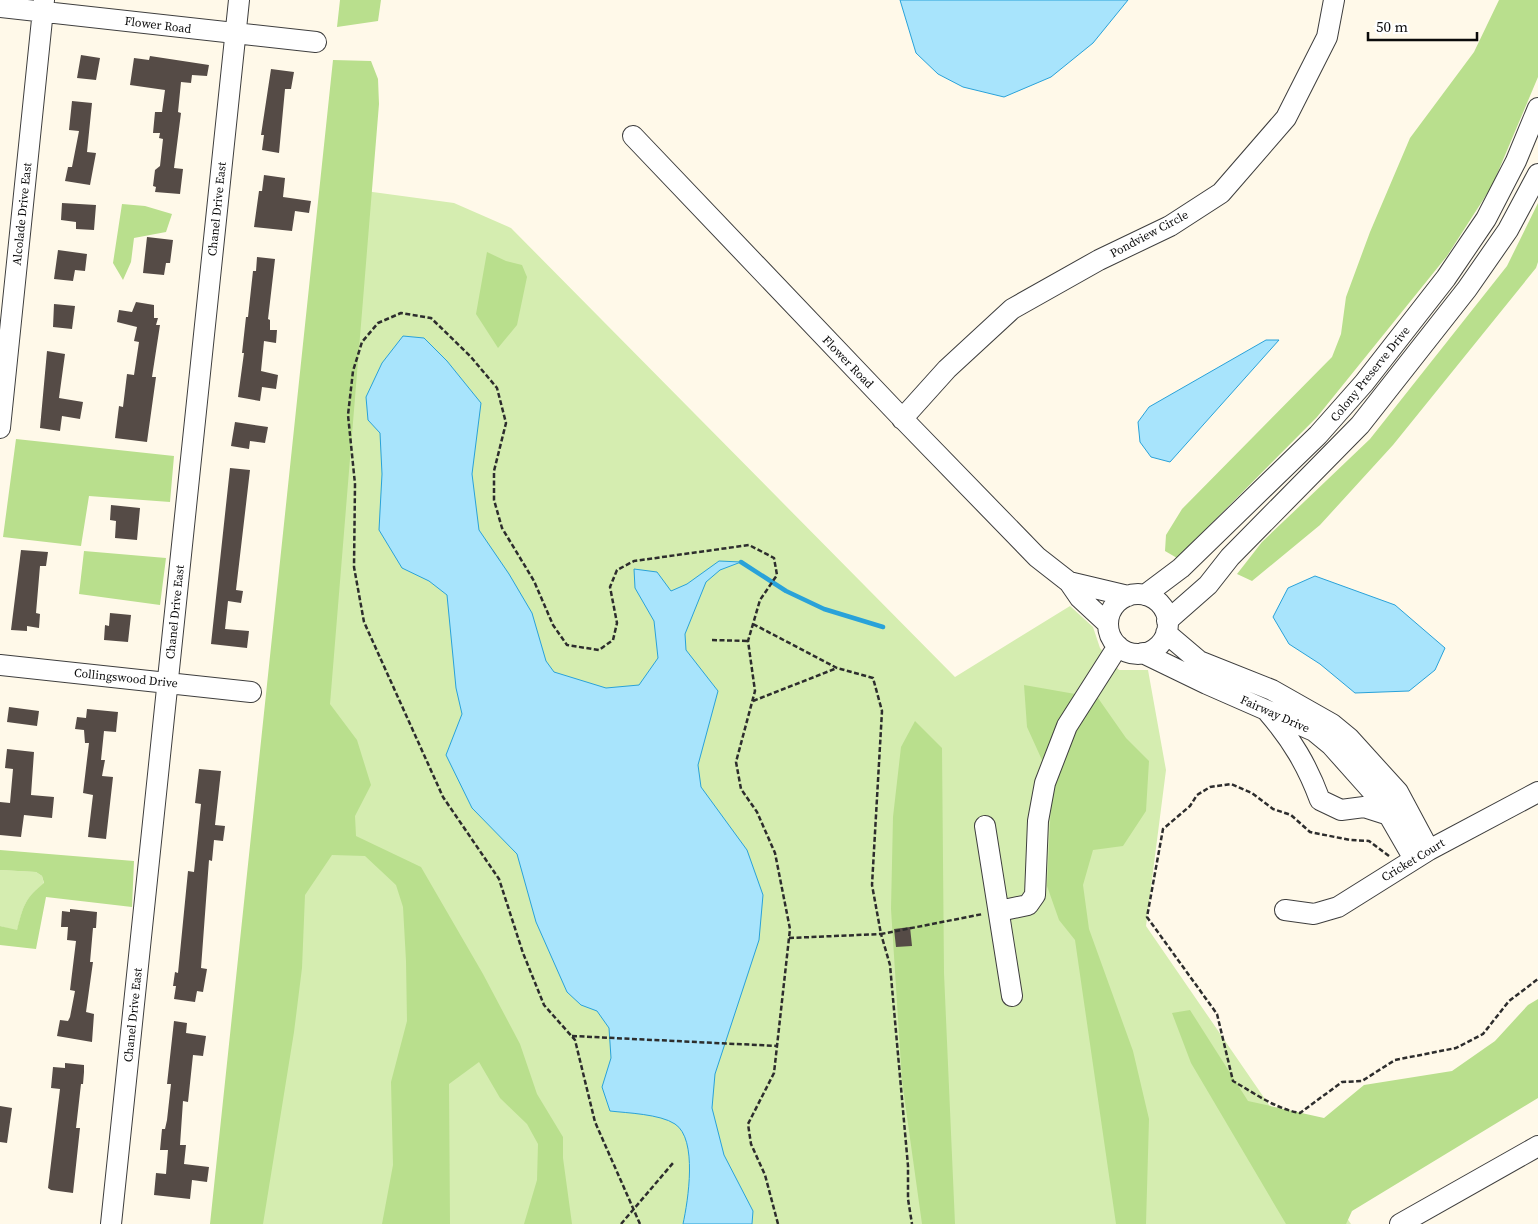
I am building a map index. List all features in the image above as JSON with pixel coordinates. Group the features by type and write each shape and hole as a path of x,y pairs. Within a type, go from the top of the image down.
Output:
{"street":[{"name":"Chanel Drive East","path":"111,1224 239,0"},
{"name":"Pondview Circle","path":"902,419 947,369 1012,309 1099,260 1170,226 1221,193 1286,118 1327,37 1334,0"},
{"name":"Flower Road","path":"0,7 44,6 236,34 316,42"},
{"name":"Alcolade Drive East","path":"0,428 44,6"},
{"name":"Colony Preserve Drive","path":"1136,596 1181,568 1318,435 1364,383 1446,278 1486,219 1516,161 1538,108"},
{"name":"Flower Road","path":"633,136 902,419 1037,557 1070,582 1080,598 1108,624"},
{"name":"Colony Preserve Drive","path":"1167,627 1208,585 1230,557 1338,450 1378,403 1477,274 1508,230 1538,174"},
{"name":"Flower Road","path":"1070,582 1136,596"},
{"path":"1136,596 1160,604 1167,627 1156,648 1142,653 1128,652 1118,646 1110,636 1108,624 1114,607 1136,596"},
{"name":"Fairway Drive","path":"1167,627 1199,661 1272,690 1315,712 1349,738 1373,791 1389,815 1421,854"},
{"path":"998,911 1028,905 1035,895 1038,821 1045,783 1067,726 1118,646"},
{"name":"Fairway Drive","path":"1142,653 1314,731 1331,746 1373,791 1398,792 1421,854"},
{"name":"Collingswood Drive","path":"0,665 251,692"},
{"path":"1264,708 1287,734 1309,770 1320,800 1341,810 1373,791"},
{"name":"Cricket Court","path":"1285,910 1314,914 1338,907 1421,854 1538,792"},
{"path":"985,826 1012,996"},
{"path":"1400,1224 1538,1146"}],"path":[{"path":"640,1224 594,1122 577,1048 571,1036 544,1005 523,953 499,879 443,797 364,622 354,567 355,484 348,415 353,371 362,342 378,322 401,314 431,318 471,357 497,388 506,423 494,472 494,500 499,519 502,528 534,581 553,625 566,645 599,650 613,640 617,623 610,587 617,570 634,560 749,545 774,558 777,575 760,600 748,641 755,691 736,762 741,789 757,812 775,853 790,929 774,1073 748,1124 751,1144 765,1175 778,1224"},
{"path":"753,624 837,668 873,678 882,710 872,885 881,934 890,965 908,1166 908,1199 912,1224"},
{"path":"712,640 748,641"},
{"path":"753,701 837,668"},
{"path":"1393,862 1385,851 1369,841 1350,840 1310,832 1291,815 1273,809 1252,793 1231,784 1210,787 1197,795 1190,806 1163,829 1147,917 1217,1014 1226,1061 1233,1081 1289,1111 1300,1113 1342,1082 1362,1081 1395,1060 1456,1048 1483,1034 1509,1001 1538,979"},
{"path":"789,938 881,934 998,911"},
{"path":"571,1036 778,1046"},
{"path":"621,1224 673,1163"}],"green space":[{"path":"340,0 381,0 378,21 337,27"},
{"path":"1499,0 1538,0 1538,77 1492,186 1447,256 1317,417 1177,558 1165,551 1166,535 1182,509 1332,357 1341,334 1346,297 1370,232 1410,138 1474,52"},
{"path":"333,60 371,61 378,79 379,104 330,704 357,740 371,785 355,816 356,836 421,867 483,974 520,1044 537,1094 563,1137 563,1158 572,1224 524,1224 537,1180 538,1144 527,1124 500,1098 479,1062 449,1084 450,1224 382,1224 393,1165 391,1082 407,1021 403,907 396,885 365,856 332,855 305,895 302,968 294,1032 263,1224 210,1224"},
{"path":"343,188 454,203 511,228 955,677 1070,606 1093,627 1100,648 1119,670 1148,670 1166,770 1146,926 1351,1224 235,1224"},
{"path":"1538,203 1538,262 1536,268 1393,445 1320,525 1252,581 1237,574 1262,542 1370,439 1507,266"},
{"path":"122,204 145,206 172,214 166,232 134,238 131,262 123,280 113,263"},
{"path":"487,252 506,261 522,265 527,277 517,325 498,348 476,314"},
{"path":"16,439 174,456 170,502 89,496 81,546 3,537"},
{"path":"84,551 166,558 160,605 79,594"},
{"path":"1024,685 1098,698 1126,738 1149,761 1146,811 1123,846 1093,850 1083,885 1089,929 1133,1051 1149,1119 1146,1224 1116,1224 1075,940 1059,920 1047,886 1052,782 1027,727"},
{"path":"915,721 942,748 944,973 955,1224 922,1224 902,1081 891,909 893,817 901,747"},
{"path":"0,850 134,861 132,907 46,897 36,949 0,945 0,926 17,930 25,904 32,894 44,883 42,876 36,872 0,870"},
{"path":"0,870 36,872 42,876 44,884 32,894 25,904 17,931 0,926"},
{"path":"1538,999 1538,1098 1352,1211 1346,1224 1286,1224 1191,1063 1172,1013 1190,1010 1248,1101 1324,1118 1364,1085 1452,1071 1495,1041 1528,1005"}],"water":[{"path":"900,0 1128,0 1093,43 1051,77 1004,97 963,87 938,74 916,53"},
{"path":"403,336 424,338 447,361 481,403 472,474 479,530 509,574 532,613 546,661 554,672 606,688 639,685 658,658 654,621 635,588 634,569 657,572 671,591 687,584 719,561 741,562 720,570 706,582 685,634 686,650 718,691 698,765 701,787 747,850 763,895 759,940 715,1074 712,1108 724,1155 753,1211 752,1224 683,1224 689,1186 689,1156 687,1143 682,1132 675,1124 661,1118 643,1114 610,1111 602,1087 611,1058 609,1028 597,1011 581,1005 567,992 536,922 517,854 472,808 446,755 462,714 456,688 447,595 429,581 402,568 379,530 382,474 380,433 368,420 366,397 382,363"},
{"path":"1266,340 1279,340 1170,462 1151,457 1140,442 1138,422 1149,407"},
{"path":"1315,576 1395,605 1445,648 1435,670 1409,691 1355,693 1320,664 1289,644 1273,617 1288,588"}],"building":[{"path":"81,55 100,58 96,80 77,78"},
{"path":"150,56 209,65 207,76 192,75 191,83 181,82 178,112 181,113 174,168 183,169 180,194 155,192 156,187 153,186 155,170 160,166 163,139 159,138 160,133 153,133 155,112 162,112 165,90 130,85 134,58 149,60"},
{"path":"271,69 294,72 291,89 285,89 279,153 262,150 264,135 261,135"},
{"path":"72,101 92,103 87,152 96,153 90,185 65,181 68,167 72,167 79,131 69,130"},
{"path":"264,175 285,178 283,197 311,201 309,213 295,211 292,231 254,227 259,191 262,191"},
{"path":"62,203 96,205 94,230 76,229 76,222 61,220"},
{"path":"147,237 173,240 170,263 166,263 164,275 143,273"},
{"path":"58,250 87,254 85,271 75,270 73,281 54,279"},
{"path":"257,257 275,259 268,319 270,320 270,330 277,330 276,343 264,341 261,371 278,375 276,389 262,387 260,401 238,397 244,353 242,353 246,317 248,317 253,271 256,271"},
{"path":"136,302 154,305 154,318 158,318 156,325 160,325 152,377 156,377 147,442 115,438 119,406 123,407 127,374 134,375 139,342 134,341 137,327 117,322 119,310 132,312"},
{"path":"54,304 75,306 72,329 53,327"},
{"path":"47,351 65,354 59,398 83,402 80,419 62,416 60,431 40,428"},
{"path":"235,422 268,427 265,443 250,441 249,449 231,446"},
{"path":"230,468 250,470 236,590 243,591 241,603 228,601 225,629 249,631 247,648 211,644"},
{"path":"111,505 140,508 137,540 115,538 116,521 110,520"},
{"path":"21,550 48,552 46,566 40,566 36,613 40,614 39,628 27,626 27,631 11,630"},
{"path":"110,613 131,615 128,642 104,640 105,625 109,626"},
{"path":"9,707 39,711 37,726 7,722"},
{"path":"87,709 118,712 116,732 104,731 101,760 105,760 102,776 113,777 106,839 88,837 93,795 83,793 89,743 85,743 84,730 75,729 77,717 86,718"},
{"path":"7,749 34,752 31,795 54,797 52,818 24,815 21,837 0,835 0,802 10,803 13,769 5,768"},
{"path":"199,769 221,771 215,825 225,826 223,841 214,840 212,861 209,860 201,968 207,969 203,992 197,991 195,1002 174,999 176,986 173,986 175,972 178,973 188,871 194,872 201,804 195,803"},
{"path":"70,909 97,912 96,928 93,928 90,962 93,962 86,1012 94,1014 92,1042 57,1036 60,1020 68,1021 70,1017 75,991 70,990 76,941 67,940 68,927 61,927 62,911 70,912"},
{"path":"910,927 912,946 896,947 894,929"},
{"path":"174,1021 187,1023 186,1033 206,1036 203,1056 193,1055 188,1102 183,1101 180,1145 186,1145 184,1164 209,1167 207,1182 192,1180 190,1199 154,1195 156,1173 166,1174 168,1150 160,1150 162,1129 165,1129 167,1120 171,1084 167,1084"},
{"path":"65,1063 84,1065 76,1128 80,1128 73,1193 48,1188 60,1089 51,1088 53,1067 65,1068"},
{"path":"0,1106 12,1108 7,1143 0,1142"}],"waterway":[{"path":"741,562 786,591 824,609 883,627"}]}
